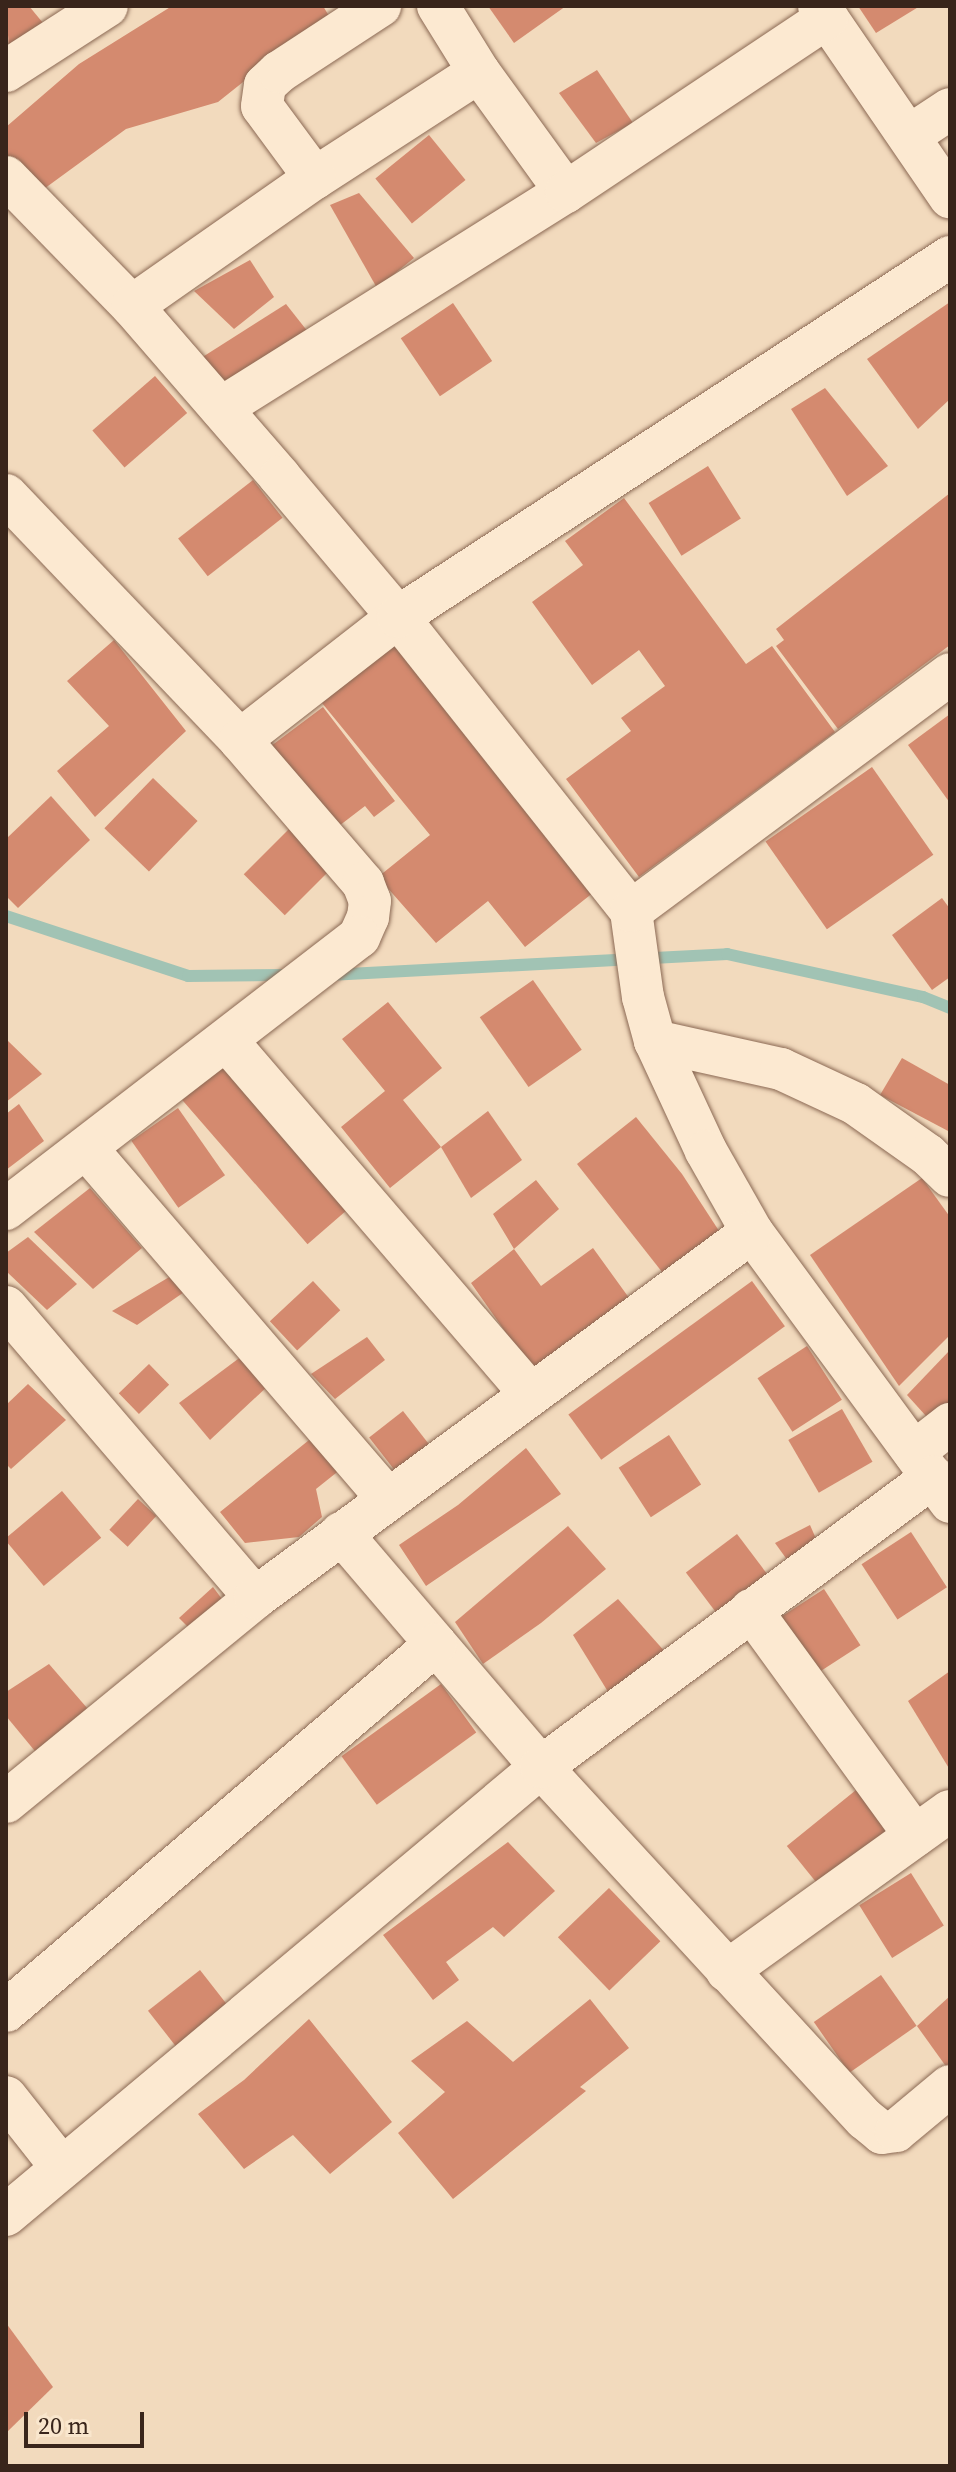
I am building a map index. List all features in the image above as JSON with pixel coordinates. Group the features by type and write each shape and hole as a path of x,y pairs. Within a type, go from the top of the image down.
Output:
{"street":[{"path":"6,71 107,6"},
{"path":"315,178 262,106 265,85 279,72 380,6"},
{"path":"438,6 479,72 566,192"},
{"path":"221,408 566,192 823,12 950,197"},
{"path":"132,306 315,178 479,72"},
{"path":"909,136 950,109"},
{"path":"6,177 132,306 398,617 635,942 655,1041 706,1151 752,1232 932,1477"},
{"path":"240,740 398,617 950,257"},
{"path":"6,495 240,740 363,883 370,901 368,917 359,937 6,1209"},
{"path":"635,942 950,674"},
{"path":"227,1041 531,1394"},
{"path":"655,1041 781,1069 856,1104 928,1155 950,1176"},
{"path":"86,1148 387,1498"},
{"path":"6,1802 255,1598 752,1232"},
{"path":"6,1307 255,1598"},
{"path":"6,2215 541,1767 932,1477 950,1424"},
{"path":"341,1533 541,1767 727,1971 882,2133 907,2124 950,2086"},
{"path":"751,1610 915,1836"},
{"path":"6,2011 436,1644"},
{"path":"727,1971 950,1811"},
{"path":"6,2097 62,2168"}],"building":[{"path":"6,6 29,6 43,23 9,49"},
{"path":"172,6 323,6 332,21 267,63 218,102 126,129 37,194 6,159 6,127 79,64"},
{"path":"488,6 566,6 514,43"},
{"path":"858,6 920,6 876,33"},
{"path":"597,70 633,123 596,143 559,93"},
{"path":"429,135 466,180 412,223 375,178"},
{"path":"359,193 414,258 377,288 330,205"},
{"path":"250,260 274,297 234,329 194,291"},
{"path":"950,302 950,399 918,429 867,359"},
{"path":"453,303 492,361 440,396 401,338"},
{"path":"286,304 312,337 230,388 201,358"},
{"path":"155,376 187,413 125,467 92,430"},
{"path":"825,388 888,466 847,496 791,409"},
{"path":"708,466 741,519 681,556 649,503"},
{"path":"253,480 283,518 208,576 178,538"},
{"path":"950,493 950,645 838,729 776,646 784,640 776,629"},
{"path":"624,498 746,664 772,646 835,732 639,877 566,779 631,731 621,718 665,686 639,650 592,685 532,602 583,565 565,541"},
{"path":"405,636 604,884 525,947 488,901 436,943 378,877 430,835 322,703"},
{"path":"114,640 186,731 95,817 57,771 109,726 67,681"},
{"path":"323,707 395,801 374,817 365,806 335,829 271,746"},
{"path":"950,714 950,803 908,745"},
{"path":"872,767 933,855 827,929 766,842"},
{"path":"153,778 198,821 149,871 104,828"},
{"path":"51,796 90,840 18,908 6,896 6,839"},
{"path":"289,829 330,870 285,915 244,874"},
{"path":"942,898 950,909 950,977 932,990 892,935"},
{"path":"533,980 582,1050 529,1087 480,1017"},
{"path":"388,1002 442,1068 403,1100 441,1147 390,1188 341,1127 385,1091 342,1039"},
{"path":"6,1039 42,1074 6,1102"},
{"path":"902,1058 950,1085 950,1132 880,1095"},
{"path":"226,1062 351,1206 308,1244 182,1100"},
{"path":"19,1104 44,1141 6,1170 6,1114"},
{"path":"178,1108 225,1175 178,1208 131,1141"},
{"path":"488,1111 522,1160 471,1198 441,1147"},
{"path":"636,1117 682,1174 723,1237 666,1277 577,1164"},
{"path":"922,1178 950,1217 950,1335 899,1386 810,1255"},
{"path":"536,1180 559,1209 514,1249 493,1214"},
{"path":"90,1188 142,1248 93,1289 34,1232"},
{"path":"28,1237 77,1284 47,1310 6,1271 6,1253"},
{"path":"593,1248 632,1302 535,1374 471,1283 514,1249 541,1286"},
{"path":"171,1276 187,1290 137,1325 112,1311"},
{"path":"313,1281 340,1310 297,1350 270,1321"},
{"path":"752,1281 785,1326 601,1460 568,1414"},
{"path":"367,1337 385,1360 335,1399 311,1374"},
{"path":"807,1346 842,1400 792,1432 758,1378"},
{"path":"950,1350 950,1413 935,1426 907,1395"},
{"path":"242,1356 269,1385 210,1440 179,1403"},
{"path":"149,1364 169,1385 139,1414 119,1393"},
{"path":"28,1384 66,1420 11,1469 6,1464 6,1405"},
{"path":"842,1409 873,1462 819,1493 788,1440"},
{"path":"403,1411 432,1448 398,1475 369,1437"},
{"path":"669,1435 701,1484 651,1517 619,1468"},
{"path":"314,1436 341,1469 316,1489 322,1517 299,1537 245,1543 220,1512"},
{"path":"526,1448 561,1494 426,1586 399,1545 458,1505"},
{"path":"62,1491 101,1538 44,1586 6,1538"},
{"path":"138,1499 156,1516 128,1547 109,1530"},
{"path":"810,1525 817,1541 788,1561 775,1543"},
{"path":"568,1526 606,1569 541,1623 483,1664 455,1622"},
{"path":"911,1532 947,1587 897,1619 862,1564"},
{"path":"737,1534 772,1580 721,1619 686,1573"},
{"path":"213,1587 225,1603 195,1634 179,1618"},
{"path":"824,1589 860,1645 818,1673 781,1617"},
{"path":"618,1599 667,1654 610,1695 573,1635"},
{"path":"49,1664 94,1716 39,1756 6,1716 6,1692"},
{"path":"950,1671 950,1770 908,1701"},
{"path":"441,1684 476,1733 377,1805 341,1756"},
{"path":"856,1790 891,1834 822,1890 787,1846"},
{"path":"508,1842 555,1891 504,1937 493,1927 446,1962 459,1980 433,2000 383,1935"},
{"path":"911,1873 944,1926 892,1958 859,1905"},
{"path":"609,1888 660,1941 609,1991 558,1937"},
{"path":"200,1970 233,2012 181,2052 148,2011"},
{"path":"881,1975 917,2026 849,2073 814,2022"},
{"path":"950,1996 950,2072 917,2026"},
{"path":"590,1999 629,2048 580,2087 586,2091 453,2199 398,2133 445,2092 411,2061 467,2021 513,2062"},
{"path":"309,2019 392,2122 330,2174 293,2135 244,2169 198,2114 244,2080"},
{"path":"6,2323 53,2387 6,2433"}],"waterway":[{"path":"6,916 188,976 290,975"},
{"path":"329,975 727,954 923,997 950,1008"}]}
